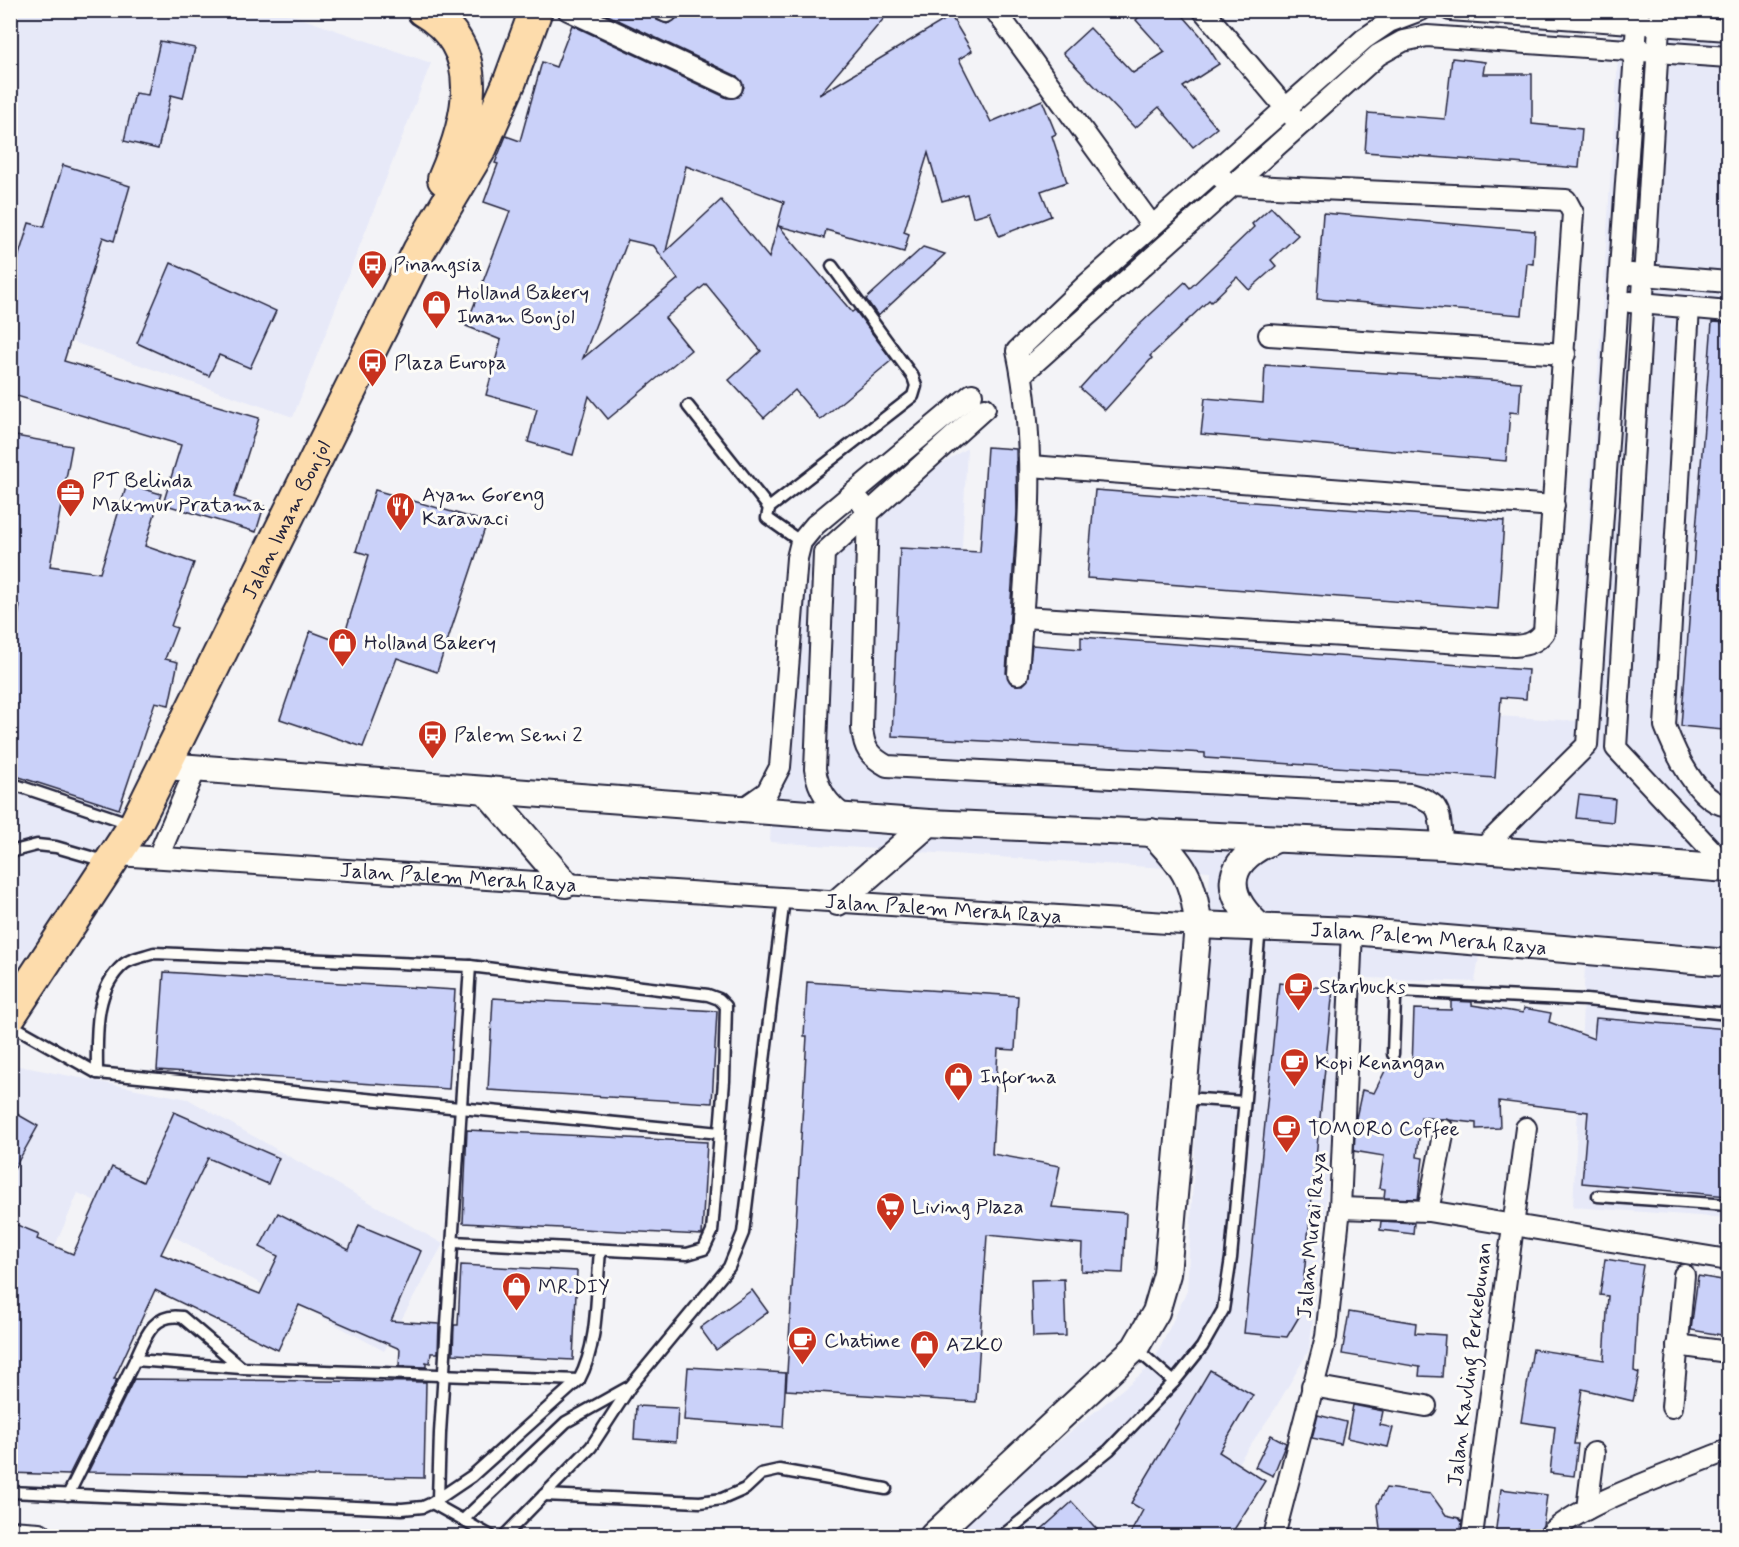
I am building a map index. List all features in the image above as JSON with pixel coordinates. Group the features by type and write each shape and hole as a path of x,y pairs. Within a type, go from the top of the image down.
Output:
{"main road":[{"path":"419,251 433,205 465,124 470,85 460,47 440,20 423,10"},
{"name":"Jalan Imam Bonjol","path":"10,1015 135,825 253,582 419,251 481,147 510,81 536,10"}],"street":[{"path":"568,10 732,87"},
{"path":"995,10 1152,226"},
{"path":"1203,10 1300,124"},
{"path":"1018,674 1031,466 1022,374 1017,351 1087,284 1364,39 1389,22 1421,10"},
{"path":"1450,10 1523,16 1659,17 1728,30"},
{"path":"1521,44 1523,16"},
{"path":"1481,850 1587,745 1608,470 1637,17"},
{"path":"1616,748 1659,17"},
{"path":"1022,374 1378,55 1403,41 1427,36 1728,57"},
{"path":"1022,616 1527,645 1539,639 1544,632 1573,213 1566,201 1232,185 1213,172"},
{"path":"1620,273 1728,282"},
{"path":"1087,284 1101,302"},
{"path":"1618,301 1728,311"},
{"path":"1689,307 1665,726 1678,760 1701,790 1720,805 1728,806"},
{"path":"1269,335 1565,354"},
{"path":"744,808 766,792 780,767 797,558 801,542 815,525 853,493 979,401 824,553 814,769 817,784 824,797 846,817"},
{"path":"1031,466 1554,506"},
{"path":"1608,470 1631,471"},
{"path":"853,493 868,511 862,728 863,744 871,757 887,766 1410,794 1430,800 1438,808 1443,846"},
{"path":"1599,599 1623,601"},
{"path":"1587,745 1616,748 1728,868"},
{"path":"165,766 929,823 1443,846 1728,868"},
{"path":"158,856 196,768"},
{"path":"486,791 566,884"},
{"path":"838,902 929,823"},
{"path":"933,1536 1135,1348 1156,1312 1167,1274 1198,925 1192,883 1175,857 1151,832"},
{"path":"1260,927 1244,913 1236,899 1236,869 1245,856 1276,839"},
{"name":"Jalan Palem Merah Raya","path":"114,859 158,856 1198,925 1352,931 1728,963"},
{"name":"Jalan Murai Raya","path":"1274,1536 1326,1337 1340,1208 1352,931"},
{"path":"1526,1128 1511,1226 1728,1260"},
{"path":"1428,1211 1444,1130"},
{"name":"Jalan Kavling Perkebunan","path":"1340,1208 1428,1211 1511,1226 1472,1536"},
{"path":"1672,1407 1684,1275"},
{"path":"1677,1345 1728,1352"},
{"path":"1312,1386 1426,1406"},
{"path":"1549,1536 1558,1525 1587,1509 1728,1450"},
{"path":"1587,1509 1594,1453"},
{"path":"10,1534 39,1536"}],"lane":[{"path":"769,508 913,396 916,386 913,377 832,266"},
{"path":"688,406 769,508 768,518 801,542"},
{"path":"10,783 135,825"},
{"path":"10,852 38,845 114,859"},
{"path":"504,1536 591,1447 630,1387 729,1267 743,1233 784,898"},
{"path":"1002,1536 1109,1450 1174,1382 1202,1347 1223,1310 1231,1258 1260,927"},
{"path":"97,1073 97,1030 105,988 125,963 154,954 470,966 708,994 726,1005 720,1133 712,1232 704,1249 687,1254 453,1242"},
{"path":"435,1501 463,1106 470,966"},
{"path":"1393,1054 1395,999 1399,991 1586,1000 1728,1014"},
{"path":"10,1024 97,1073 463,1106 720,1133"},
{"path":"1183,1098 1244,1102"},
{"path":"1598,1196 1728,1205"},
{"path":"10,1492 402,1509 423,1507 472,1476 579,1380 586,1366 592,1337 600,1251"},
{"path":"68,1495 153,1324 173,1316 182,1317 242,1368"},
{"path":"1135,1348 1174,1382"},
{"path":"135,1360 242,1368 579,1380"},
{"path":"462,1520 566,1422 630,1387"},
{"path":"544,1495 700,1502 722,1499 745,1489 761,1474 779,1470 886,1489"},
{"path":"435,1501 462,1520 491,1536"}],"shaded area":[{"path":"11,11 280,11 431,63 293,417 11,321"},
{"path":"1621,11 1728,11 1728,1218 1573,1207 1585,966 1539,959 1479,956 1475,982 1342,977 1326,1208 1309,1350 1275,1409 1188,1536 943,1536 1152,1365 1187,1291 1210,871 770,842 785,561 967,448 955,682 1576,721"},
{"path":"11,785 131,807 11,977"},
{"path":"10,1062 19,1066 188,1099 443,1244 384,1351 173,1236 78,1193 11,1348"}],"building":[{"path":"597,10 648,10 657,20 667,24 677,18 679,10 891,10 819,95 951,16 972,51 959,59 991,122 1042,100 1056,134 1052,136 1067,182 1041,191 1051,216 999,236 990,212 973,217 967,194 942,201 928,153 904,232 909,234 904,252 826,230 824,238 779,226 852,312 855,310 892,360 820,420 795,390 764,418 729,380 761,351 706,284 665,318 691,350 608,419 589,396 573,455 528,442 537,409 486,395 501,340 466,326 510,211 484,202 498,164 495,163 506,136 520,141 542,62 556,67 572,25 727,98 738,97 744,87 737,76","holes":["686,166 784,202 769,258 721,200 666,251","628,240 654,246 678,279 583,358"]},
{"path":"1146,10 1178,10 1200,35 1219,64 1183,87 1217,128 1193,147 1159,107 1135,128 1063,53 1090,28 1133,73 1165,52 1136,20"},
{"path":"160,41 195,48 183,98 171,95 158,149 124,141 135,93 148,95"},
{"path":"1452,58 1485,62 1483,74 1532,74 1532,124 1582,129 1579,168 1365,152 1368,113 1445,119"},
{"path":"63,165 130,186 114,241 103,237 64,361 259,418 234,497 264,506 256,532 163,504 181,445 10,394 10,284 29,223 44,227"},
{"path":"1271,207 1298,235 1271,260 1276,266 1249,290 1237,277 1211,302 1209,300 1150,356 1152,358 1105,410 1080,388 1123,340 1185,282 1190,288 1254,227 1252,224"},
{"path":"1323,213 1535,231 1533,264 1527,263 1522,315 1317,299"},
{"path":"923,247 945,254 878,316 866,299"},
{"path":"171,263 276,311 250,368 219,355 209,376 137,343"},
{"path":"1712,322 1728,323 1728,652 1723,730 1681,726"},
{"path":"1265,365 1521,382 1519,413 1510,412 1506,461 1201,434 1205,398 1263,403"},
{"path":"10,435 72,446 50,566 100,573 127,484 161,494 145,546 194,563 171,626 177,628 165,659 178,662 169,705 155,702 119,809 10,774 10,666 20,605 10,604"},
{"path":"987,447 1016,449 1017,512 1006,673 1012,684 1023,685 1028,680 1032,645 1081,649 1081,637 1528,670 1526,699 1501,697 1495,778 1205,758 1205,753 892,736 900,548 980,552"},
{"path":"375,490 487,522 437,672 397,658 363,747 280,719 310,631 342,643 369,555 356,551"},
{"path":"1095,490 1504,521 1498,609 1087,578"},
{"path":"1579,795 1615,799 1613,822 1576,818"},
{"path":"164,972 455,990 449,1089 157,1070"},
{"name":"Living Plaza","path":"807,982 1018,996 1015,1050 998,1049 992,1154 1060,1166 1052,1207 1126,1213 1123,1273 1081,1271 1082,1244 987,1235 976,1402 786,1390 807,1036 804,1036"},
{"path":"1279,983 1333,989 1300,1315 1287,1337 1244,1333"},
{"path":"493,998 717,1011 712,1103 488,1090"},
{"path":"1451,1001 1472,1002 1472,1005 1523,1013 1524,1008 1551,1013 1549,1022 1594,1039 1596,1018 1728,1029 1728,1196 1582,1183 1588,1112 1499,1101 1500,1128 1476,1129 1476,1123 1421,1117 1417,1157 1423,1158 1418,1199 1384,1198 1385,1189 1379,1188 1384,1156 1354,1151 1356,1118 1362,1090 1374,1093 1390,1061 1397,1060 1412,1067 1414,1009 1451,1010"},
{"path":"10,1110 38,1126 10,1176"},
{"path":"174,1112 279,1158 268,1184 208,1158 161,1254 260,1294 278,1256 260,1247 278,1213 349,1250 359,1225 421,1251 391,1321 439,1324 438,1353 431,1353 430,1363 426,1362 426,1367 399,1366 400,1349 299,1305 278,1350 155,1290 114,1379 117,1379 69,1475 10,1473 10,1222 39,1234 37,1239 73,1254 112,1167 143,1182"},
{"path":"467,1130 707,1142 702,1235 463,1223"},
{"path":"1381,1221 1414,1223 1413,1234 1380,1230"},
{"path":"1605,1259 1643,1265 1638,1296 1634,1371 1639,1373 1633,1401 1582,1389 1574,1444 1578,1444 1574,1476 1550,1473 1555,1427 1521,1422 1533,1349 1604,1360 1608,1296 1600,1295"},
{"name":"MR.DIY","path":"461,1265 577,1271 573,1360 453,1354 454,1325 458,1325"},
{"path":"1698,1276 1728,1281 1728,1336 1691,1330"},
{"path":"1064,1279 1066,1336 1033,1337 1031,1280"},
{"path":"752,1290 768,1312 716,1350 700,1328"},
{"path":"1349,1312 1416,1323 1415,1333 1445,1335 1442,1377 1419,1376 1420,1367 1342,1354"},
{"path":"688,1367 786,1373 783,1427 684,1420"},
{"path":"1210,1370 1253,1395 1219,1452 1265,1481 1230,1536 1129,1536 1143,1510 1131,1503"},
{"path":"134,1379 426,1382 424,1478 88,1472"},
{"path":"1353,1405 1383,1411 1380,1425 1393,1428 1388,1447 1347,1438"},
{"path":"636,1406 678,1408 676,1442 634,1439"},
{"path":"1318,1415 1346,1422 1341,1444 1312,1438"},
{"path":"1271,1435 1286,1443 1273,1476 1255,1467"},
{"path":"1386,1488 1431,1494 1446,1515 1459,1518 1462,1522 1460,1536 1381,1536 1377,1505"},
{"path":"1501,1489 1547,1495 1543,1525 1537,1536 1495,1536"},
{"path":"1072,1502 1103,1536 1034,1536"}],"place":[{"name":"Pinangsia","path":"372,290"},
{"name":"Holland Bakery Imam Bonjol","path":"436,330"},
{"name":"Plaza Europa","path":"373,388"},
{"name":"PT Belinda Makmur Pratama","path":"71,518"},
{"name":"Ayam Goreng Karawaci","path":"401,532"},
{"name":"Holland Bakery","path":"343,668"},
{"name":"Palem Semi 2","path":"433,760"},
{"name":"Starbucks","path":"1298,1012"},
{"name":"Kopi Kenangan","path":"1294,1088"},
{"name":"Informa","path":"959,1102"},
{"name":"TOMORO Coffee","path":"1287,1154"},
{"name":"Living Plaza","path":"891,1232"},
{"name":"MR.DIY","path":"517,1312"},
{"name":"Chatime","path":"803,1366"},
{"name":"AZKO","path":"925,1370"}]}
